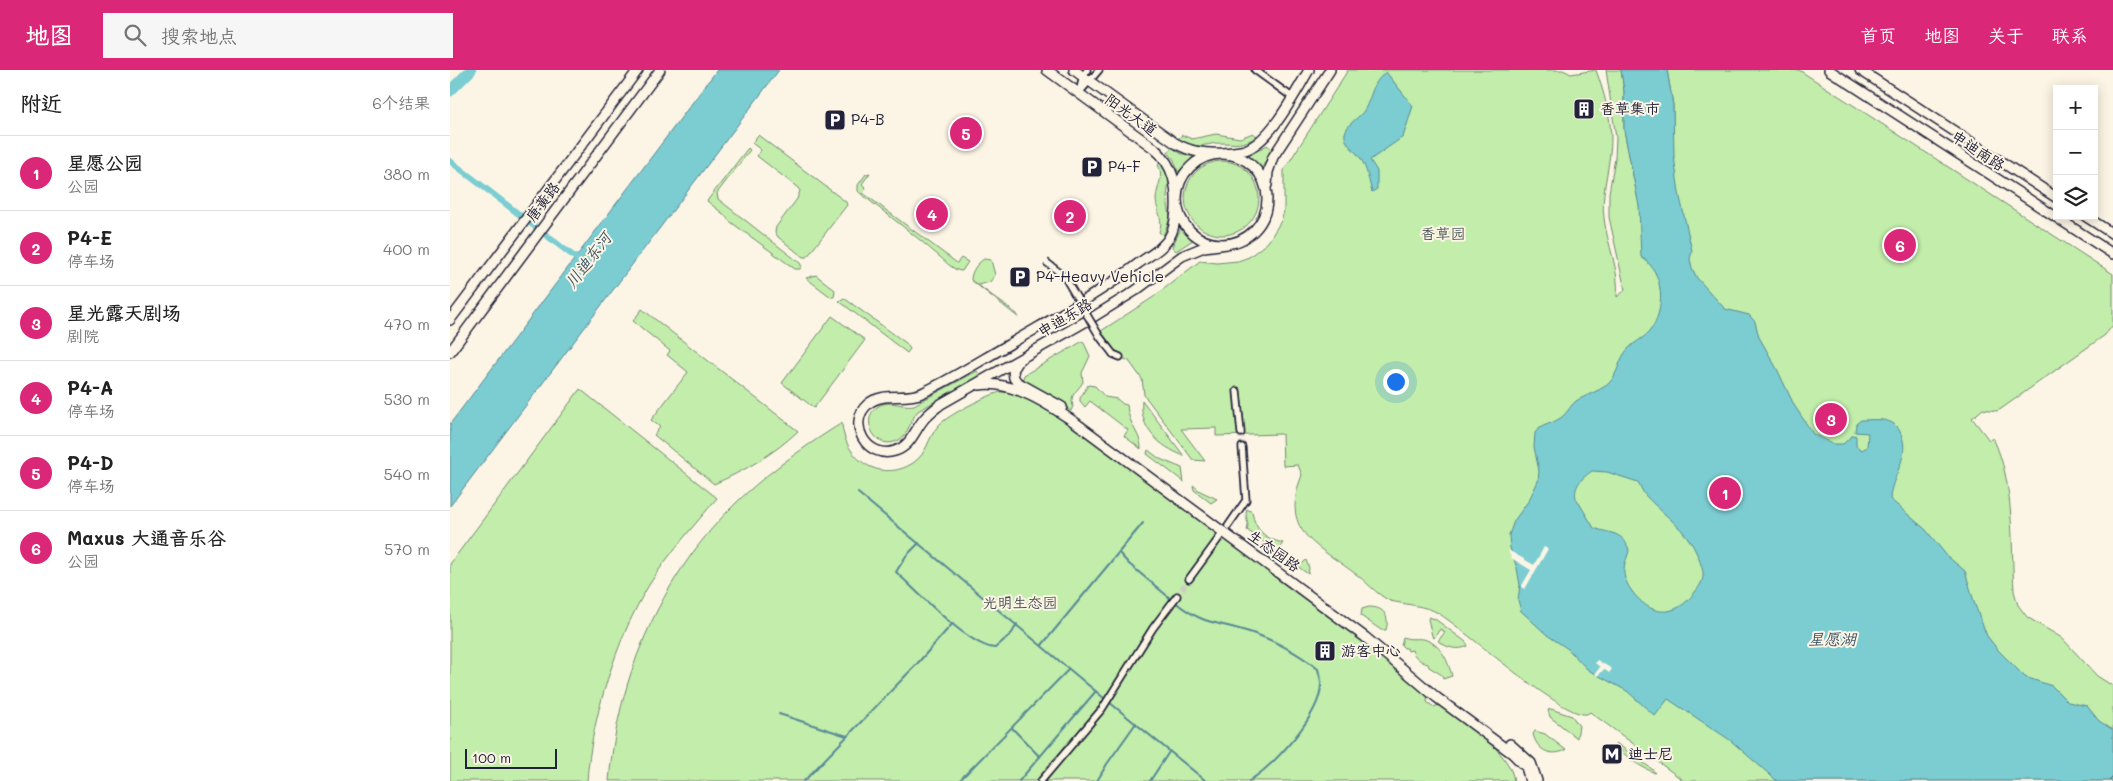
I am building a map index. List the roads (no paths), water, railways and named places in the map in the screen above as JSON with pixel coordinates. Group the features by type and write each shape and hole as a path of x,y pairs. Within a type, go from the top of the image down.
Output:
{"street":[{"name":"唐黄路","path":"450,320 638,70"},
{"name":"唐黄路","path":"450,352 660,70"},
{"name":"阳光大道","path":"1046,70 1161,154 1167,161 1174,177 1176,198"},
{"name":"阳光大道","path":"1074,70 1085,73 1090,82 1149,126 1187,150 1217,153"},
{"path":"1079,93 1099,70"},
{"path":"1255,70 1292,97"},
{"path":"1309,70 1260,141 1245,150 1207,155 1195,162 1185,172 1179,184 1176,198 1178,212 1183,223 1201,240 1213,244 1227,244 1241,240 1262,221 1267,208 1268,172 1273,157 1330,70"},
{"name":"申迪南路","path":"1829,70 2113,254"},
{"name":"申迪南路","path":"1860,70 2053,195"},
{"path":"1079,93 1085,73"},
{"path":"1217,153 1227,153 1242,158 1254,167 1263,179 1267,193"},
{"name":"申迪东路","path":"1176,198 1173,229 1163,245 1125,274 1069,309 933,387 914,396 883,397 869,403 860,416 859,430 867,445 880,452 889,453 897,451 909,443 924,419 941,404 1022,359 1120,300 1187,253 1204,247 1227,244"},
{"path":"2091,220 2113,234"},
{"path":"1046,262 1064,276 1100,337 1113,354 1120,357"},
{"name":"生态园路","path":"1022,359 1013,370 1017,382 1055,402 1094,429 1371,634 1433,688 1519,751 1531,763 1537,781"},
{"name":"生态园路","path":"974,386 987,384 1023,393 1053,408 1076,423 1365,637 1436,697 1513,754 1526,767 1530,781"},
{"path":"1237,391 1241,433"},
{"path":"1228,526 1246,500 1242,447"},
{"path":"1189,579 1222,534"},
{"path":"1041,781 1102,709 1162,615 1177,596"}],"water":[{"name":"川迪东河","path":"717,70 779,70 450,506 450,424"},
{"name":"星愿湖","path":"1621,70 1667,70 1673,105 1674,156 1679,193 1692,251 1690,259 1697,278 1725,309 1749,315 1755,322 1759,337 1794,405 1813,434 1834,444 1843,444 1853,435 1856,436 1856,446 1862,450 1867,447 1868,433 1855,432 1856,424 1861,420 1884,420 1898,428 1904,451 1890,499 1926,530 1947,556 1965,571 1987,636 1998,650 2025,677 2052,686 2068,702 2087,706 2099,721 2113,730 2113,781 1777,781 1730,740 1668,699 1655,716 1627,691 1588,670 1568,649 1547,635 1521,611 1518,600 1520,585 1517,568 1510,548 1509,535 1514,521 1529,500 1538,481 1539,471 1534,447 1535,433 1542,427 1560,418 1576,401 1607,385 1614,377 1622,357 1630,347 1649,332 1655,324 1658,314 1660,303 1659,282 1649,263 1641,257 1639,206 1624,130 1624,91","holes":["1592,471 1607,472 1638,482 1645,495 1681,529 1693,545 1701,565 1703,578 1695,592 1679,607 1663,611 1654,610 1638,599 1630,588 1624,574 1629,550 1623,539 1615,534 1594,528 1576,498 1577,486 1585,476"]},
{"path":"1386,72 1413,106 1403,137 1370,160 1377,171 1377,189 1372,192 1363,163 1348,144 1345,133 1365,109 1375,85"}],"waterway":[{"path":"450,91 471,70"},
{"name":"川迪东河","path":"450,161 581,262"},
{"path":"858,493 1105,699"},
{"path":"1042,645 1143,523"},
{"path":"919,543 906,556 896,572 958,629 984,645 995,648 1012,633 1017,624"},
{"path":"1119,553 1129,564 1171,599"},
{"path":"1175,602 1191,614 1205,620 1270,640 1300,656 1318,669 1321,684 1319,696 1305,724 1283,751 1249,781"},
{"path":"804,781 916,665 953,623"},
{"path":"959,781 1069,669"},
{"path":"1019,781 1096,691"},
{"path":"1109,702 1206,781"},
{"path":"779,714 847,736"},
{"path":"1097,781 1136,723"},
{"path":"1012,728 1040,757"},
{"path":"1150,781 1169,752"}],"tunnel":[{"path":"1241,433 1242,447"},
{"path":"1177,596 1189,579"}],"place":[{"name":"香草集市","path":"1584,109"},
{"name":"P4-B","path":"835,120"},
{"name":"P4-D","path":"966,133"},
{"name":"P4-F","path":"1092,167"},
{"name":"P4-A","path":"932,214"},
{"name":"P4-E","path":"1070,216"},
{"name":"Maxus 大通音乐谷","path":"1900,245"},
{"name":"P4-Heavy Vehicle","path":"1020,277"},
{"name":"星光露天剧场","path":"1831,419"},
{"name":"星愿公园","path":"1725,493"},
{"name":"游客中心","path":"1325,651"},
{"name":"迪士尼","path":"1612,754"}],"park label":[{"name":"香草园","path":"1443,234"},
{"name":"光明生态园","path":"1020,603"}]}
